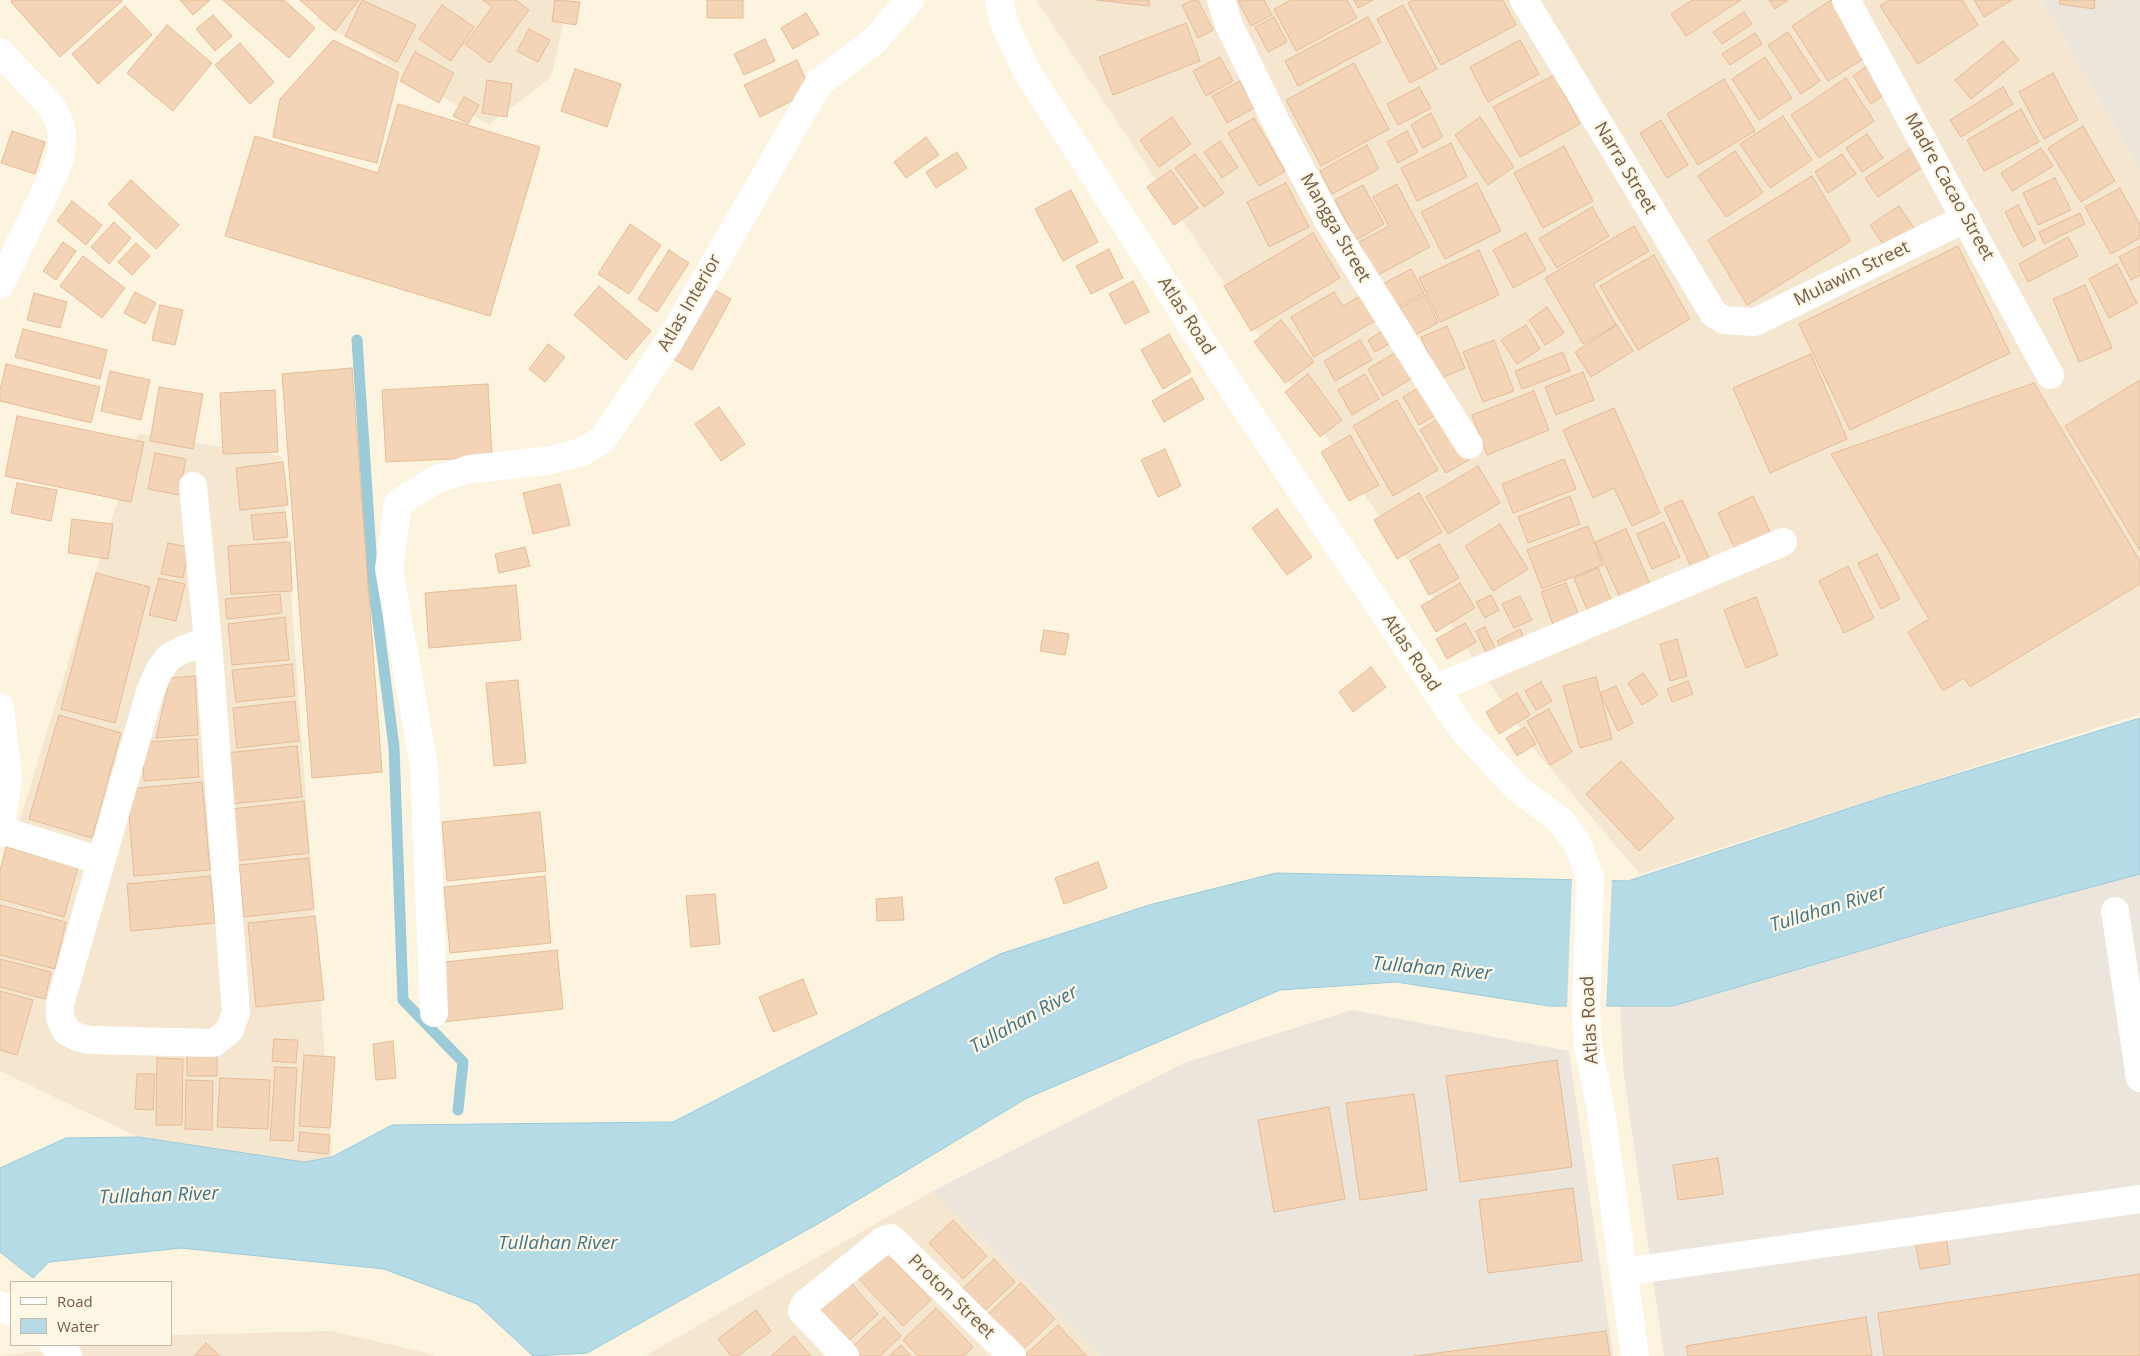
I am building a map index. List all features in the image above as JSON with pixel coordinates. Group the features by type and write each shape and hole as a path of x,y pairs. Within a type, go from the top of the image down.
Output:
{"street":[{"name":"Atlas Interior","path":"434,1013 424,766 389,568 398,503 435,480 470,469 546,460 582,452 602,440 669,342 820,83 874,41 910,0"},
{"name":"Atlas Road","path":"999,0 1004,24 1027,72 1240,400 1463,730 1517,788 1560,820 1577,843 1590,877 1586,1010 1588,1046 1601,1111 1634,1356"},
{"name":"Mangga Street","path":"1221,0 1229,25 1329,222 1469,445"},
{"name":"Narra Street","path":"1524,0 1714,314 1724,320 1736,322"},
{"name":"Madre Cacao Street","path":"1846,0 2050,375"},
{"path":"0,52 52,107 59,121 62,135 61,154 55,172 0,285"},
{"name":"Mulawin Street","path":"1736,322 1755,322 1966,218"},
{"path":"193,486 208,641 236,1012 230,1030 214,1043 90,1040 76,1037 66,1031 60,1018 60,1004 150,692 159,672 169,657 184,649 208,641"},
{"path":"1435,689 1783,542"},
{"path":"0,707 8,777 0,832 101,861"},
{"path":"2115,911 2140,1078"},
{"path":"1623,1272 2140,1200"},
{"name":"Proton Street","path":"845,1356 802,1311 805,1304 884,1240 891,1238 1012,1356"},
{"path":"55,1346 68,1356"}],"shaded area":[{"path":"333,0 569,0 551,77 489,125 316,19"},
{"path":"1036,0 2042,0 2140,170 2140,714 1640,874 1533,748"},
{"path":"2042,0 2140,0 2140,170"},
{"path":"138,434 281,456 332,1157 304,1162 138,1137 0,1071 0,885"},
{"path":"2140,874 2140,1356 1664,1356 1624,1077 1620,1006 1673,1006 1942,927"},
{"path":"1352,1010 1569,1051 1613,1356 1101,1356 933,1191 1184,1063"},
{"path":"933,1191 1101,1356 645,1356"},
{"path":"331,1331 434,1356 0,1356 75,1346 172,1346 172,1335"}],"water":[{"name":"Tullahan River","path":"2140,718 2140,874 1942,927 1673,1006 1549,1006 1396,982 1280,990 1027,1098 821,1222 587,1353 533,1356 477,1304 384,1269 181,1248 49,1262 33,1278 0,1252 0,1168 66,1138 138,1137 304,1162 332,1157 392,1125 673,1122 1000,954 1149,905 1276,873 1628,881 1886,796"}],"pier":[{"path":"1572,877 1612,878 1606,1008 1567,1008"}],"building":[{"path":"12,0 122,1 60,57 11,2"},
{"path":"180,0 210,0 193,15"},
{"path":"223,0 284,0 315,28 289,58"},
{"path":"300,0 359,0 335,31"},
{"path":"362,0 416,25 397,62 345,36"},
{"path":"483,0 516,0 529,10 490,63 465,44 492,7"},
{"path":"555,0 580,2 576,25 552,21"},
{"path":"707,0 743,0 743,18 707,18"},
{"path":"1097,0 1149,0 1149,6"},
{"path":"1198,0 1213,30 1198,38 1182,5"},
{"path":"1264,0 1272,15 1251,26 1238,1"},
{"path":"1291,0 1347,0 1357,18 1296,51 1274,9"},
{"path":"1354,0 1373,0 1358,8"},
{"path":"1413,0 1503,0 1516,25 1441,65 1408,3"},
{"path":"1692,0 1741,0 1686,36 1671,14"},
{"path":"1769,0 1788,0 1775,9"},
{"path":"1831,0 1835,0 1871,54 1828,81 1792,26"},
{"path":"1889,0 1962,0 1978,25 1918,64 1880,6"},
{"path":"1974,0 2012,0 1984,17"},
{"path":"2060,0 2095,0 2094,9 2059,4"},
{"path":"442,5 474,27 451,61 419,39"},
{"path":"1403,5 1437,69 1410,83 1377,19"},
{"path":"125,6 152,35 98,84 72,54"},
{"path":"1744,12 1752,24 1722,44 1713,32"},
{"path":"806,13 819,34 793,49 781,28"},
{"path":"213,15 232,36 215,51 196,29"},
{"path":"1274,17 1287,42 1268,52 1255,27"},
{"path":"1368,17 1381,42 1298,86 1285,61"},
{"path":"1186,23 1200,61 1113,95 1099,57"},
{"path":"167,25 212,63 173,111 127,73"},
{"path":"529,29 550,40 538,62 517,51"},
{"path":"1788,32 1820,81 1801,94 1768,45"},
{"path":"1755,33 1762,44 1730,65 1722,54"},
{"path":"765,39 775,61 744,75 734,54"},
{"path":"333,40 399,72 377,163 273,137 280,99"},
{"path":"1520,40 1539,74 1488,102 1470,67"},
{"path":"2003,41 2019,60 1971,99 1955,80"},
{"path":"240,43 274,82 250,104 215,65"},
{"path":"415,52 454,73 439,103 400,81"},
{"path":"1220,57 1233,81 1206,96 1193,71"},
{"path":"1765,57 1792,98 1759,120 1732,79"},
{"path":"797,60 811,91 760,117 744,85"},
{"path":"1354,63 1389,129 1321,166 1286,100"},
{"path":"1871,63 1890,91 1871,104 1853,76"},
{"path":"575,69 621,84 607,127 561,111"},
{"path":"2053,73 2078,120 2044,139 2019,92"},
{"path":"1554,75 1580,124 1520,157 1493,107"},
{"path":"1846,78 1874,121 1819,158 1791,115"},
{"path":"1724,79 1755,131 1698,165 1667,114"},
{"path":"487,80 512,84 507,117 482,113"},
{"path":"1240,81 1254,108 1227,123 1212,96"},
{"path":"1419,87 1431,108 1398,125 1387,104"},
{"path":"2003,87 2013,104 1961,137 1950,120"},
{"path":"464,97 479,105 468,124 453,116"},
{"path":"398,104 540,147 490,316 225,236 255,136 378,173"},
{"path":"2021,109 2039,142 1984,171 1967,140"},
{"path":"1431,113 1443,137 1423,148 1411,125"},
{"path":"1783,116 1812,160 1770,188 1740,144"},
{"path":"1172,117 1191,144 1159,167 1140,140"},
{"path":"1480,117 1514,167 1488,185 1455,135"},
{"path":"1254,118 1285,171 1259,186 1228,133"},
{"path":"1661,120 1688,165 1667,178 1640,133"},
{"path":"2083,126 2115,181 2081,202 2048,148"},
{"path":"12,131 45,142 35,174 1,163"},
{"path":"1407,131 1418,152 1398,163 1387,142"},
{"path":"1867,134 1883,158 1862,172 1846,148"},
{"path":"926,137 939,155 906,178 894,162"},
{"path":"1220,141 1238,167 1222,178 1204,152"},
{"path":"1451,143 1467,177 1417,201 1401,168"},
{"path":"1367,145 1379,169 1332,194 1320,171"},
{"path":"1564,146 1593,201 1543,228 1514,173"},
{"path":"1914,146 1926,165 1878,197 1865,178"},
{"path":"2041,148 2053,166 2012,191 2001,173"},
{"path":"1735,151 1763,193 1726,217 1698,176"},
{"path":"957,152 967,168 936,188 926,172"},
{"path":"1195,154 1224,193 1204,207 1175,168"},
{"path":"1842,154 1856,174 1828,193 1815,172"},
{"path":"1171,170 1198,208 1174,225 1147,187"},
{"path":"1812,176 1851,241 1747,305 1708,240"},
{"path":"2055,178 2071,210 2038,225 2023,193"},
{"path":"131,180 179,225 156,249 108,204"},
{"path":"1286,183 1309,227 1269,247 1247,202"},
{"path":"1477,183 1501,231 1445,259 1421,212"},
{"path":"1397,184 1430,247 1376,276 1359,242 1389,226 1373,197"},
{"path":"1363,185 1384,224 1356,240 1335,200"},
{"path":"2120,188 2140,225 2140,238 2111,254 2085,207"},
{"path":"1071,190 1098,242 1063,261 1035,209"},
{"path":"72,201 102,225 86,245 57,221"},
{"path":"2018,205 2036,240 2023,247 2005,212"},
{"path":"1899,206 1918,234 1889,253 1870,225"},
{"path":"1592,207 1609,236 1557,268 1539,239"},
{"path":"2080,213 2085,224 2044,244 2039,232"},
{"path":"114,222 131,238 109,264 91,247"},
{"path":"630,224 661,245 629,294 598,274"},
{"path":"1634,226 1649,251 1593,284 1616,325 1583,344 1545,278"},
{"path":"1313,233 1340,278 1251,331 1224,286"},
{"path":"1526,233 1546,270 1513,288 1493,250"},
{"path":"2068,237 2078,256 2028,282 2019,264"},
{"path":"63,242 76,251 56,280 43,271"},
{"path":"136,243 150,256 132,275 118,262"},
{"path":"1958,246 2010,353 1850,430 1799,324"},
{"path":"2140,246 2140,275 2131,280 2119,257"},
{"path":"1109,249 1123,278 1091,294 1076,266"},
{"path":"669,250 689,263 657,312 638,299"},
{"path":"1479,250 1499,295 1440,322 1419,278"},
{"path":"1654,255 1690,319 1638,350 1600,286"},
{"path":"83,256 125,288 102,318 60,286"},
{"path":"2117,264 2137,303 2109,318 2089,279"},
{"path":"1411,269 1424,293 1391,310 1379,286"},
{"path":"1133,281 1149,312 1125,324 1109,294"},
{"path":"2085,285 2112,348 2079,362 2053,299"},
{"path":"599,286 651,331 626,360 574,315"},
{"path":"708,286 731,299 692,370 668,356"},
{"path":"135,292 156,303 145,324 124,313"},
{"path":"1334,292 1343,306 1362,295 1376,320 1314,357 1291,317"},
{"path":"34,293 67,302 60,328 27,320"},
{"path":"1425,295 1438,323 1407,339 1393,311"},
{"path":"160,305 183,310 175,345 152,340"},
{"path":"1547,307 1564,333 1545,345 1529,320"},
{"path":"1281,320 1314,362 1285,383 1254,342"},
{"path":"1526,325 1540,349 1517,364 1501,340"},
{"path":"1617,325 1633,351 1591,377 1575,352"},
{"path":"1447,326 1465,368 1439,379 1421,337"},
{"path":"1389,327 1397,339 1375,352 1368,340"},
{"path":"23,329 107,350 100,379 15,357"},
{"path":"1169,334 1191,372 1163,389 1141,350"},
{"path":"1360,340 1372,360 1335,381 1324,361"},
{"path":"1494,340 1514,391 1483,402 1463,352"},
{"path":"548,344 565,357 545,382 529,369"},
{"path":"1401,349 1417,375 1383,396 1368,369"},
{"path":"1563,352 1570,371 1522,389 1515,371"},
{"path":"1811,354 1847,439 1770,473 1733,388"},
{"path":"6,364 100,387 91,423 0,401 0,390"},
{"path":"352,368 382,772 312,778 282,374"},
{"path":"110,371 150,380 141,420 101,411"},
{"path":"1583,372 1594,400 1556,415 1545,387"},
{"path":"1308,374 1342,420 1320,437 1285,392"},
{"path":"1365,374 1379,399 1352,415 1338,390"},
{"path":"1192,378 1204,399 1164,422 1152,401"},
{"path":"2140,380 2140,551 2065,426"},
{"path":"2034,383 2140,561 2140,584 1970,687 1964,678 1943,691 1908,632 1929,619 1831,454"},
{"path":"488,384 492,457 386,462 382,390"},
{"path":"1423,385 1439,413 1419,425 1403,397"},
{"path":"159,387 203,394 193,449 150,441"},
{"path":"275,390 278,452 223,454 220,393"},
{"path":"1534,391 1549,430 1487,455 1472,415"},
{"path":"1397,400 1438,470 1393,496 1353,426"},
{"path":"719,407 745,444 721,461 695,424"},
{"path":"1614,408 1660,513 1632,526 1614,488 1593,498 1563,430"},
{"path":"17,416 144,442 131,502 5,476"},
{"path":"1443,416 1469,460 1446,473 1420,430"},
{"path":"1350,435 1379,485 1349,501 1321,452"},
{"path":"1165,449 1181,486 1158,497 1141,460"},
{"path":"155,453 186,459 179,495 148,489"},
{"path":"1564,459 1576,489 1513,513 1502,484"},
{"path":"283,462 288,505 240,510 236,468"},
{"path":"1478,466 1500,503 1448,534 1426,497"},
{"path":"17,483 57,490 51,521 11,513"},
{"path":"560,484 570,525 533,534 523,493"},
{"path":"1419,493 1442,532 1397,559 1374,520"},
{"path":"1570,496 1580,524 1528,543 1518,517"},
{"path":"1753,496 1772,536 1737,553 1718,513"},
{"path":"1682,500 1711,562 1693,571 1664,508"},
{"path":"1277,509 1312,557 1287,575 1252,528"},
{"path":"285,512 288,537 254,540 251,515"},
{"path":"72,519 113,524 108,559 68,553"},
{"path":"1664,522 1680,557 1652,569 1637,534"},
{"path":"1500,524 1528,569 1493,591 1465,546"},
{"path":"1588,526 1603,565 1542,589 1527,550"},
{"path":"1626,529 1650,584 1620,598 1595,542"},
{"path":"290,542 292,591 231,594 228,546"},
{"path":"168,543 189,547 183,578 161,574"},
{"path":"1439,544 1459,578 1429,595 1410,561"},
{"path":"525,547 530,566 499,573 495,554"},
{"path":"1877,554 1900,599 1881,609 1858,563"},
{"path":"1848,566 1874,618 1844,633 1819,581"},
{"path":"1598,568 1614,607 1590,617 1574,578"},
{"path":"96,573 150,587 115,723 61,709"},
{"path":"159,578 185,584 176,621 149,615"},
{"path":"1460,583 1475,608 1436,632 1421,606"},
{"path":"1566,583 1582,623 1556,633 1541,592"},
{"path":"516,585 521,640 429,648 425,593"},
{"path":"280,594 282,613 227,619 225,599"},
{"path":"1491,595 1499,610 1485,618 1476,602"},
{"path":"1520,596 1532,620 1514,628 1502,604"},
{"path":"1756,597 1778,655 1746,668 1724,610"},
{"path":"285,617 289,660 232,665 228,624"},
{"path":"1465,623 1476,642 1447,659 1436,639"},
{"path":"1485,627 1500,659 1491,663 1476,631"},
{"path":"1520,629 1527,645 1504,656 1497,641"},
{"path":"1044,630 1069,634 1065,655 1040,651"},
{"path":"1677,639 1687,676 1670,681 1660,644"},
{"path":"292,664 295,696 236,702 232,670"},
{"path":"1371,667 1386,687 1353,712 1339,692"},
{"path":"1643,673 1658,695 1642,705 1628,683"},
{"path":"195,676 198,735 156,738 170,678"},
{"path":"1596,677 1612,739 1580,748 1563,686"},
{"path":"518,680 526,763 494,766 486,683"},
{"path":"1688,681 1693,694 1672,702 1667,689"},
{"path":"1541,682 1552,701 1536,710 1525,691"},
{"path":"1616,686 1633,723 1618,731 1600,693"},
{"path":"1517,693 1530,715 1499,734 1486,712"},
{"path":"295,701 299,741 237,748 233,708"},
{"path":"1549,709 1572,752 1550,765 1527,721"},
{"path":"59,715 121,733 92,838 29,819"},
{"path":"1525,727 1536,744 1517,756 1506,738"},
{"path":"197,739 199,777 144,781 142,742"},
{"path":"297,746 302,797 230,804 225,753"},
{"path":"1621,761 1674,818 1639,851 1586,794"},
{"path":"202,782 210,870 134,876 127,789"},
{"path":"304,801 309,853 236,861 231,809"},
{"path":"540,812 546,871 447,881 442,822"},
{"path":"6,847 78,867 64,917 0,899 0,870"},
{"path":"309,858 314,909 244,917 239,865"},
{"path":"1098,862 1107,888 1064,904 1055,878"},
{"path":"210,876 215,923 131,931 127,884"},
{"path":"545,876 551,943 450,953 444,887"},
{"path":"715,894 720,944 691,947 686,896"},
{"path":"902,897 904,920 877,921 876,899"},
{"path":"0,905 66,922 55,969 0,955"},
{"path":"315,916 324,1000 256,1007 248,923"},
{"path":"557,950 563,1009 442,1022 436,963"},
{"path":"0,959 51,972 45,999 0,987"},
{"path":"803,979 817,1014 773,1032 759,997"},
{"path":"0,991 33,1000 17,1055 0,1050"},
{"path":"274,1039 298,1040 296,1063 272,1061"},
{"path":"393,1041 396,1078 376,1080 373,1044"},
{"path":"217,1052 217,1076 187,1076 187,1053"},
{"path":"304,1055 335,1057 330,1128 299,1126"},
{"path":"157,1058 183,1059 182,1125 156,1125"},
{"path":"1557,1060 1572,1167 1460,1182 1446,1076"},
{"path":"275,1067 297,1068 293,1141 270,1140"},
{"path":"137,1074 155,1074 153,1110 135,1109"},
{"path":"220,1078 270,1080 268,1129 217,1127"},
{"path":"186,1080 213,1081 212,1130 185,1129"},
{"path":"1414,1094 1427,1190 1360,1200 1346,1103"},
{"path":"1329,1107 1345,1199 1274,1212 1258,1120"},
{"path":"300,1132 330,1135 328,1154 298,1151"},
{"path":"1718,1158 1723,1194 1678,1200 1673,1165"},
{"path":"1573,1188 1582,1261 1488,1273 1479,1200"},
{"path":"953,1220 987,1256 963,1279 929,1243"},
{"path":"1946,1236 1950,1264 1920,1269 1915,1241"},
{"path":"882,1248 931,1300 903,1326 854,1274"},
{"path":"994,1259 1015,1282 978,1317 957,1294"},
{"path":"2140,1274 2140,1356 1884,1356 1878,1313"},
{"path":"847,1278 878,1314 843,1346 811,1310"},
{"path":"1021,1283 1055,1319 1018,1354 985,1317"},
{"path":"936,1308 973,1347 964,1356 918,1356 903,1340"},
{"path":"756,1310 771,1331 738,1356 731,1356 718,1339"},
{"path":"884,1317 901,1336 880,1356 855,1356 849,1350"},
{"path":"1866,1317 1872,1356 1688,1356 1686,1346"},
{"path":"1058,1325 1087,1356 1024,1356"},
{"path":"1606,1331 1610,1356 1414,1356"},
{"path":"794,1336 811,1356 771,1356"},
{"path":"206,1343 220,1356 194,1356"},
{"path":"901,1345 911,1356 889,1356"}],"waterway":[{"path":"357,340 373,583 394,747 403,1000 463,1062 458,1110"}]}
